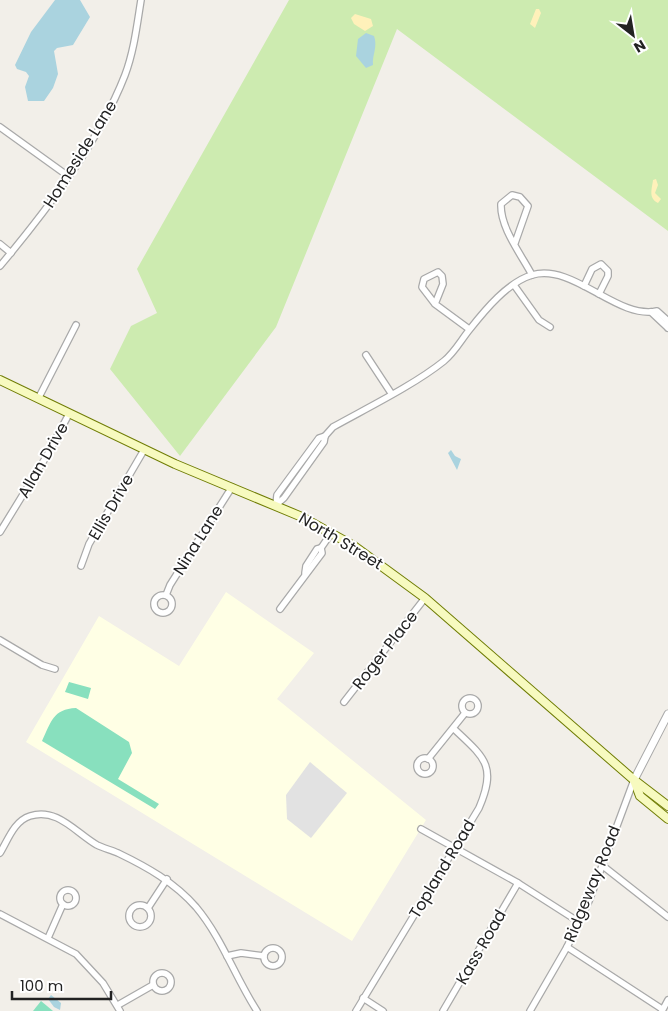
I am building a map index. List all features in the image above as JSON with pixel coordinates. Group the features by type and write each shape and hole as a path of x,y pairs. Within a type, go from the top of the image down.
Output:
{"main road":[{"name":"North Street","path":"0,380 144,450 276,504 332,532 377,561 425,598 634,780 668,806"},
{"name":"North Street","path":"634,780 640,796 668,819"}],"street":[{"name":"Homeside Lane","path":"0,266 39,219 105,119 126,73 141,0"},
{"path":"0,127 68,176"},
{"path":"515,243 528,206 520,197 512,195 500,204 500,214 515,243 532,275"},
{"path":"0,244 12,252"},
{"path":"584,286 592,269 601,264 608,271 608,276 599,294"},
{"path":"436,304 443,284 442,276 438,272 424,279 422,287 436,304 469,329"},
{"path":"276,504 277,495 319,438 325,436 333,427 443,362 458,346 469,329 494,302 514,285 532,275 549,274 561,276 623,306 651,312 668,328"},
{"path":"514,285 539,320 550,326"},
{"path":"38,398 76,325"},
{"path":"366,355 392,393"},
{"name":"Allan Drive","path":"0,532 46,457 69,414"},
{"name":"Ellis Drive","path":"81,566 89,544 144,450"},
{"name":"Nina Lane","path":"166,595 170,585 232,487"},
{"path":"280,608 304,573 306,566 332,532"},
{"name":"Roger Place","path":"344,702 425,598"},
{"path":"0,640 42,665 55,668"},
{"path":"428,758 454,729 465,713"},
{"path":"634,780 668,714"},
{"name":"Topland Road","path":"356,1011 478,808 487,789 489,775 475,749 454,729"},
{"name":"Ridgeway Road","path":"530,1011 567,947 579,922 603,866 634,780"},
{"path":"0,853 21,821 40,814 52,815 70,824 98,846 167,879 197,908 227,956 243,990 257,1011"},
{"path":"421,829 518,883 579,922"},
{"path":"603,866 668,917"},
{"path":"148,908 167,879"},
{"name":"Kass Road","path":"443,1011 518,883"},
{"path":"48,938 63,904"},
{"path":"0,914 76,954 104,983 119,1008 154,985"},
{"path":"567,947 662,1010 668,1000"},
{"path":"227,956 241,953 264,956"},
{"path":"364,998 383,1011"}],"shaded area":[{"path":"226,592 314,653 277,699 426,820 352,941 26,742 99,616 179,666"},
{"path":"310,762 347,793 311,838 287,819 286,795"}],"green space":[{"path":"289,0 668,0 668,231 397,29 276,327 180,456 110,369 131,326 157,313 137,269"},
{"path":"69,682 91,688 88,699 65,692"},
{"path":"76,708 129,742 132,753 118,779 159,804 155,809 42,741 51,722 58,714 68,709"},
{"path":"41,1001 53,1011 33,1011"}],"sand":[{"path":"536,9 539,9 541,13 535,28 530,24"},
{"path":"355,14 371,19 373,26 365,31 354,24 351,18"},
{"path":"656,179 658,185 655,193 661,199 658,203 653,199 651,193 653,180"}],"water":[{"path":"55,0 80,0 90,17 73,45 57,48 54,51 58,74 53,88 44,101 28,101 25,87 29,76 26,72 17,69 15,65 31,32"},
{"path":"366,33 374,36 375,44 373,65 366,68 356,56 358,39"},
{"path":"451,450 455,456 461,459 457,470 448,453"},
{"path":"51,995 61,1003 60,1010 54,1007 48,999"}]}
